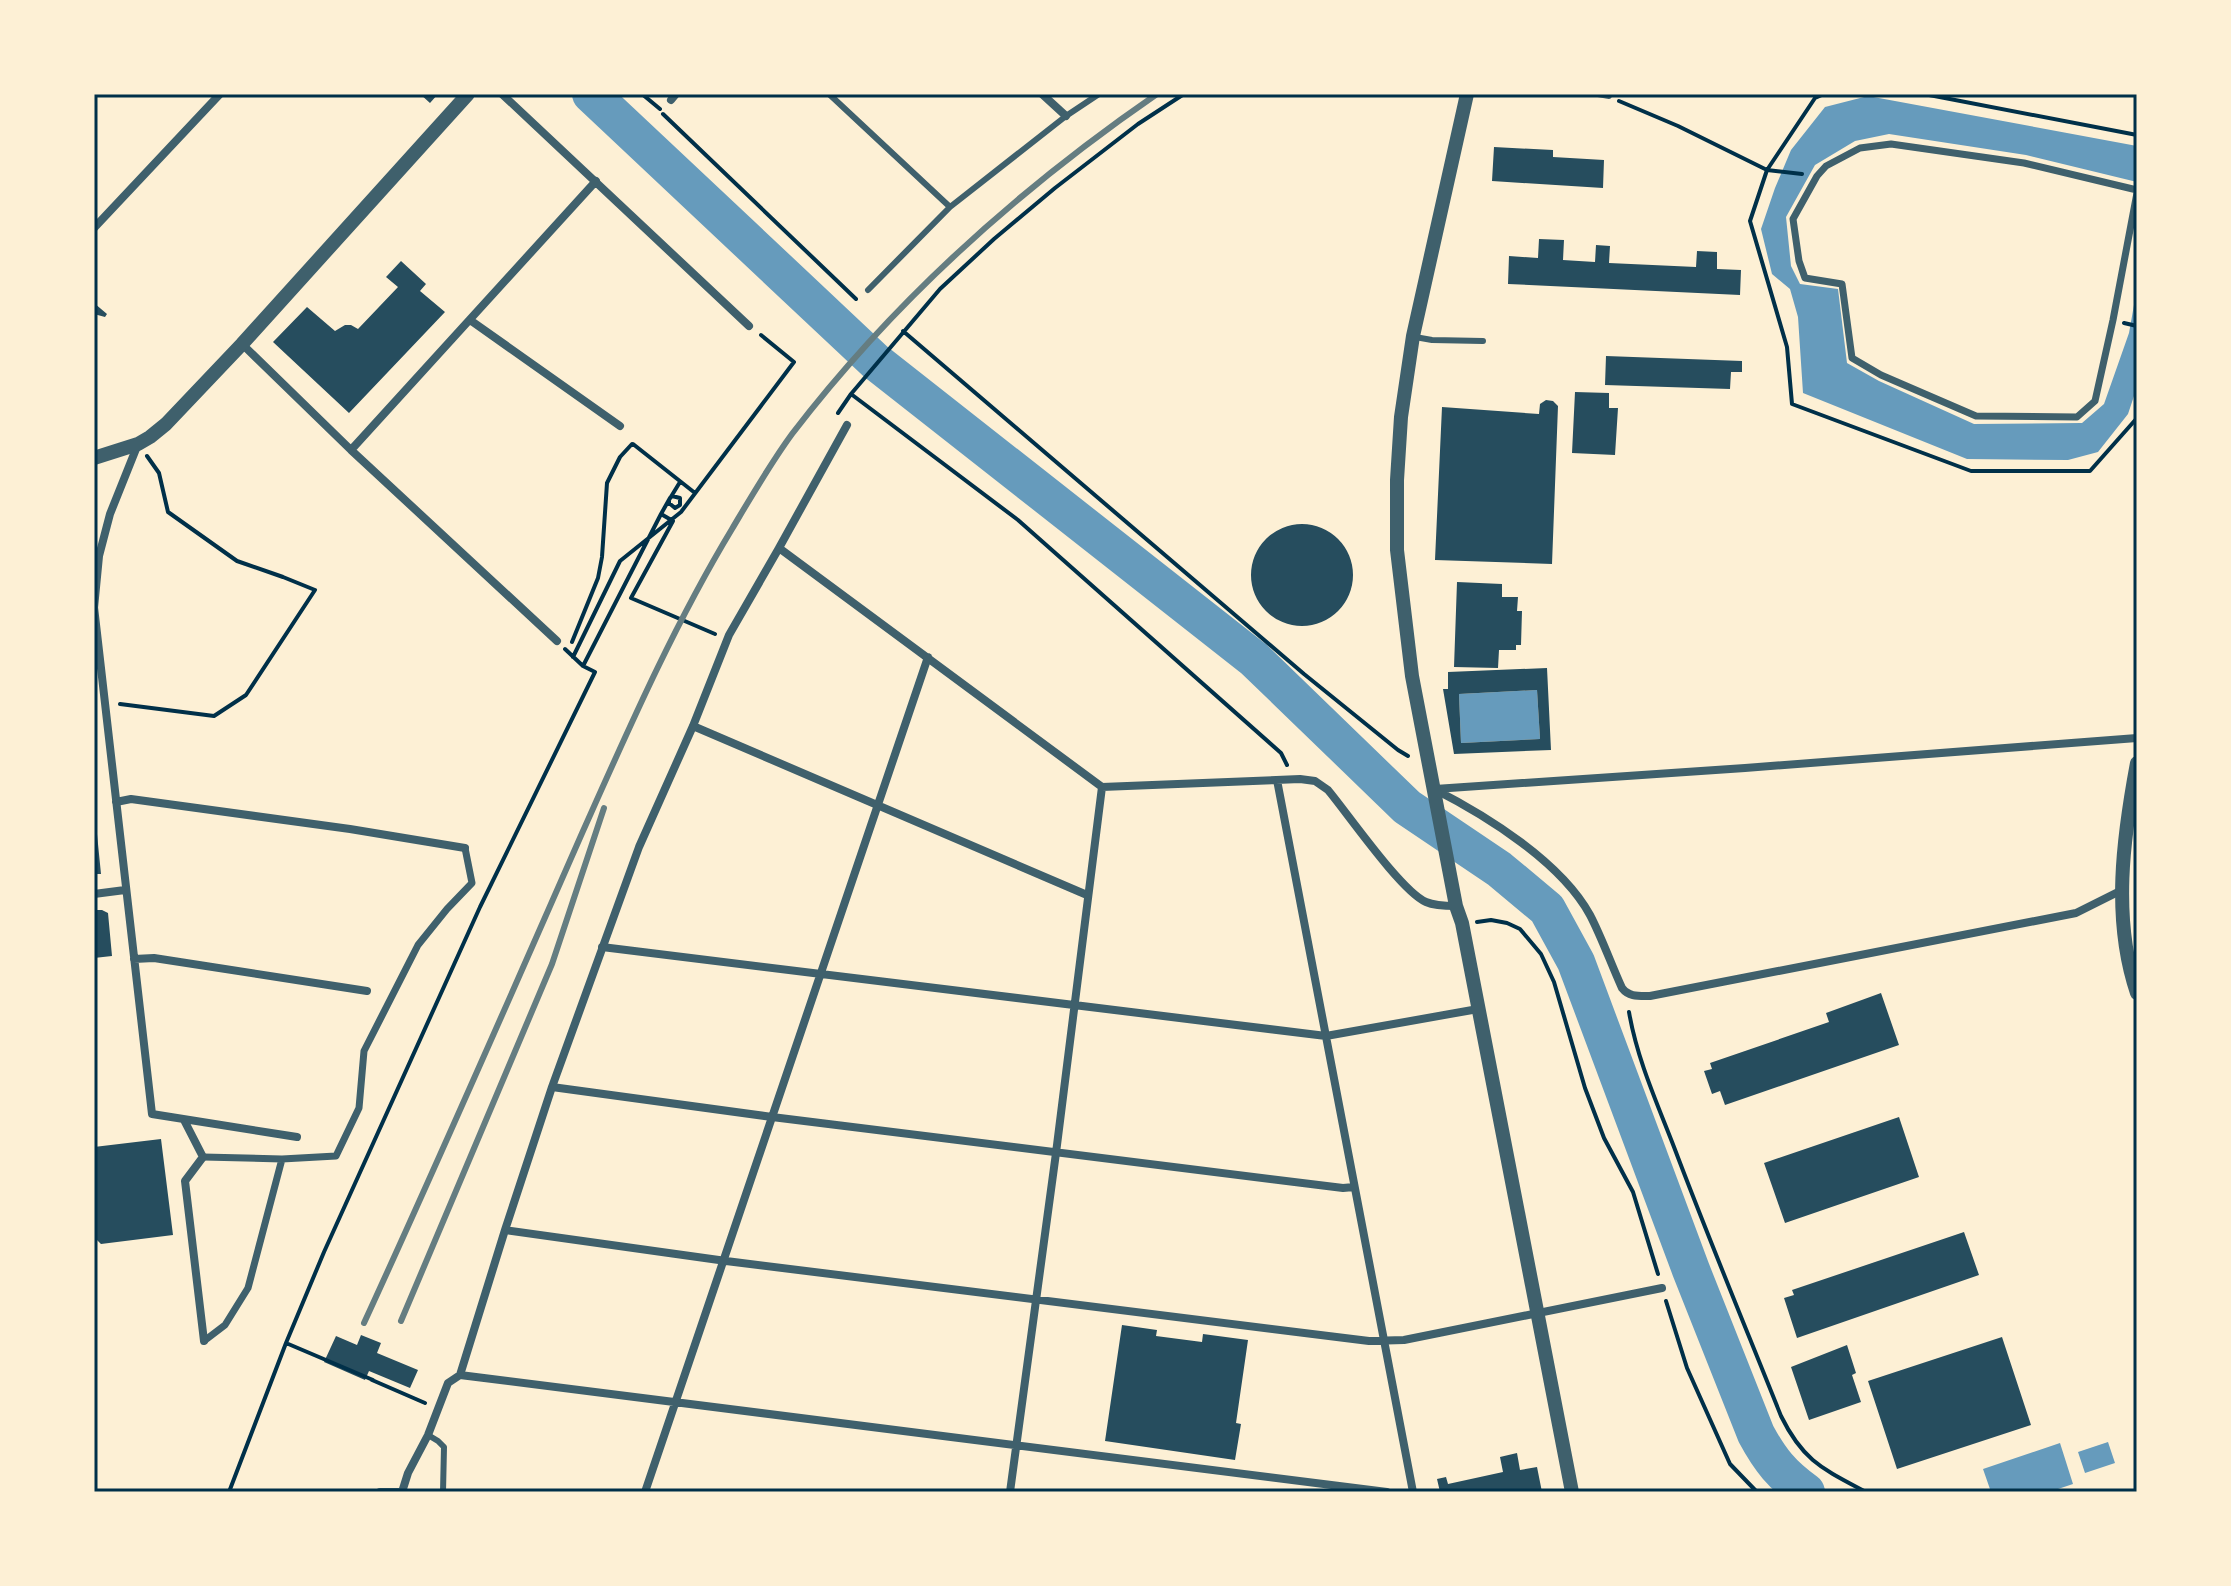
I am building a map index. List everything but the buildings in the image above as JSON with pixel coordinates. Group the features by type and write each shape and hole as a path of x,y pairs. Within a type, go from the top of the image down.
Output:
{"street":[{"path":"94,228 220,94"},
{"path":"94,458 138,444 166,424 468,94"},
{"path":"502,94 749,326"},
{"path":"1042,94 1066,116"},
{"path":"1467,94 1413,336 1401,417 1397,550 1412,676 1572,1492"},
{"path":"1891,144 2024,163 2137,191 2095,401 2077,417 1976,416 1881,375 1852,358 1842,284 1805,278 1799,261 1793,219 1826,166 1860,148 1891,144"},
{"path":"351,450 596,181"},
{"path":"470,320 620,426"},
{"path":"242,344 557,641"},
{"path":"380,1492 402,1492 448,1383 460,1375 552,1087 639,847 693,726 729,635 847,425"},
{"path":"138,444 110,514 99,556 94,608 152,1114 297,1137"},
{"path":"779,548 1102,787 1294,779 1315,781 1328,790 1399,879 1418,898 1438,905 1456,906"},
{"path":"645,1492 726,1261 928,657"},
{"path":"693,726 1087,895"},
{"path":"1434,789 2137,738"},
{"path":"2137,763 2126,827 2122,890 2126,945 2137,993"},
{"path":"1277,780 1413,1492"},
{"path":"1010,1492 1102,787"},
{"path":"1434,789 1477,812 1533,851 1567,882 1589,914 1622,988 1632,996 1650,996 2076,913 2122,890"},
{"path":"116,802 131,799 465,848 472,883 418,945 364,1051 359,1108 336,1156 282,1159 203,1157"},
{"path":"94,894 125,890"},
{"path":"602,947 1326,1036 1478,1009"},
{"path":"134,959 154,958 367,991"},
{"path":"552,1087 1056,1153 1354,1187"},
{"path":"184,1120 203,1157"},
{"path":"203,1157 185,1181 204,1341"},
{"path":"204,1341 225,1325 248,1288 282,1159"},
{"path":"505,1230 726,1261 1385,1342 1662,1288"},
{"path":"460,1375 1387,1492"}],"lane":[{"path":"829,94 950,207"},
{"path":"868,290 950,207 1066,116 1099,94"},
{"path":"1598,94 1609,96"},
{"path":"1413,336 1441,341 1483,341"},
{"path":"428,1435 444,1447 443,1492"}],"path":[{"path":"833,421 853,392 940,289 1006,228 1138,124 1184,94"},
{"path":"1824,94 1814,96 1767,170 1750,221 1787,347 1792,404 1971,471 2090,471 2137,418"},
{"path":"1924,94 2137,135"},
{"path":"1961,101 1962,94"},
{"path":"1609,96 1767,170 1817,176"},
{"path":"659,110 858,300"},
{"path":"573,657 620,561 681,512 794,362 749,326"},
{"path":"903,331 1304,674 1408,756"},
{"path":"853,392 1018,520 1129,616 1281,753 1294,779"},
{"path":"620,426 627,440 695,494"},
{"path":"105,703 214,716 246,695 315,590 237,561 168,512 159,473 138,444"},
{"path":"567,652 598,578 607,483 620,457 632,444"},
{"path":"583,666 661,514 672,496 677,496 681,499 681,503 678,507 672,507 669,503 680,482"},
{"path":"661,514 673,521 631,598 714,635 722,622"},
{"path":"229,1492 324,1252 480,907 595,672 583,666 557,641"},
{"path":"1462,923 1491,920 1507,923 1520,929 1541,954 1554,982 1599,1126 1633,1192 1687,1368 1730,1464 1757,1492"},
{"path":"1629,1012 1648,1077 1716,1259 1786,1426 1809,1458 1866,1492"},
{"path":"286,1343 373,1380"},
{"path":"367,1375 371,1380 425,1403"}],"water":[{"path":"1868,96 2137,146 2137,182 2026,155 1889,134 1855,141 1815,165 1786,217 1791,266 1800,284 1838,289 1847,363 1974,424 2082,423 2104,404 2129,333 2137,288 2137,387 2128,414 2098,452 2068,460 1967,459 1803,393 1798,317 1790,289 1772,274 1761,229 1791,150 1825,107"},
{"path":"1537,690 1540,739 1461,743 1459,694"},
{"path":"2108,1442 2115,1463 2085,1473 2078,1452"},
{"path":"2060,1443 2073,1484 2049,1492 1991,1492 1983,1469"}],"waterway":[{"path":"591,94 876,362 1254,659 1407,807 1499,869 1547,909 1576,962 1756,1434 1777,1466 1806,1492"}],"railway":[{"path":"364,1323 653,677 711,565 768,469 831,385 916,293 1056,168 1157,94"},
{"path":"401,1321 552,964 604,808"}]}
